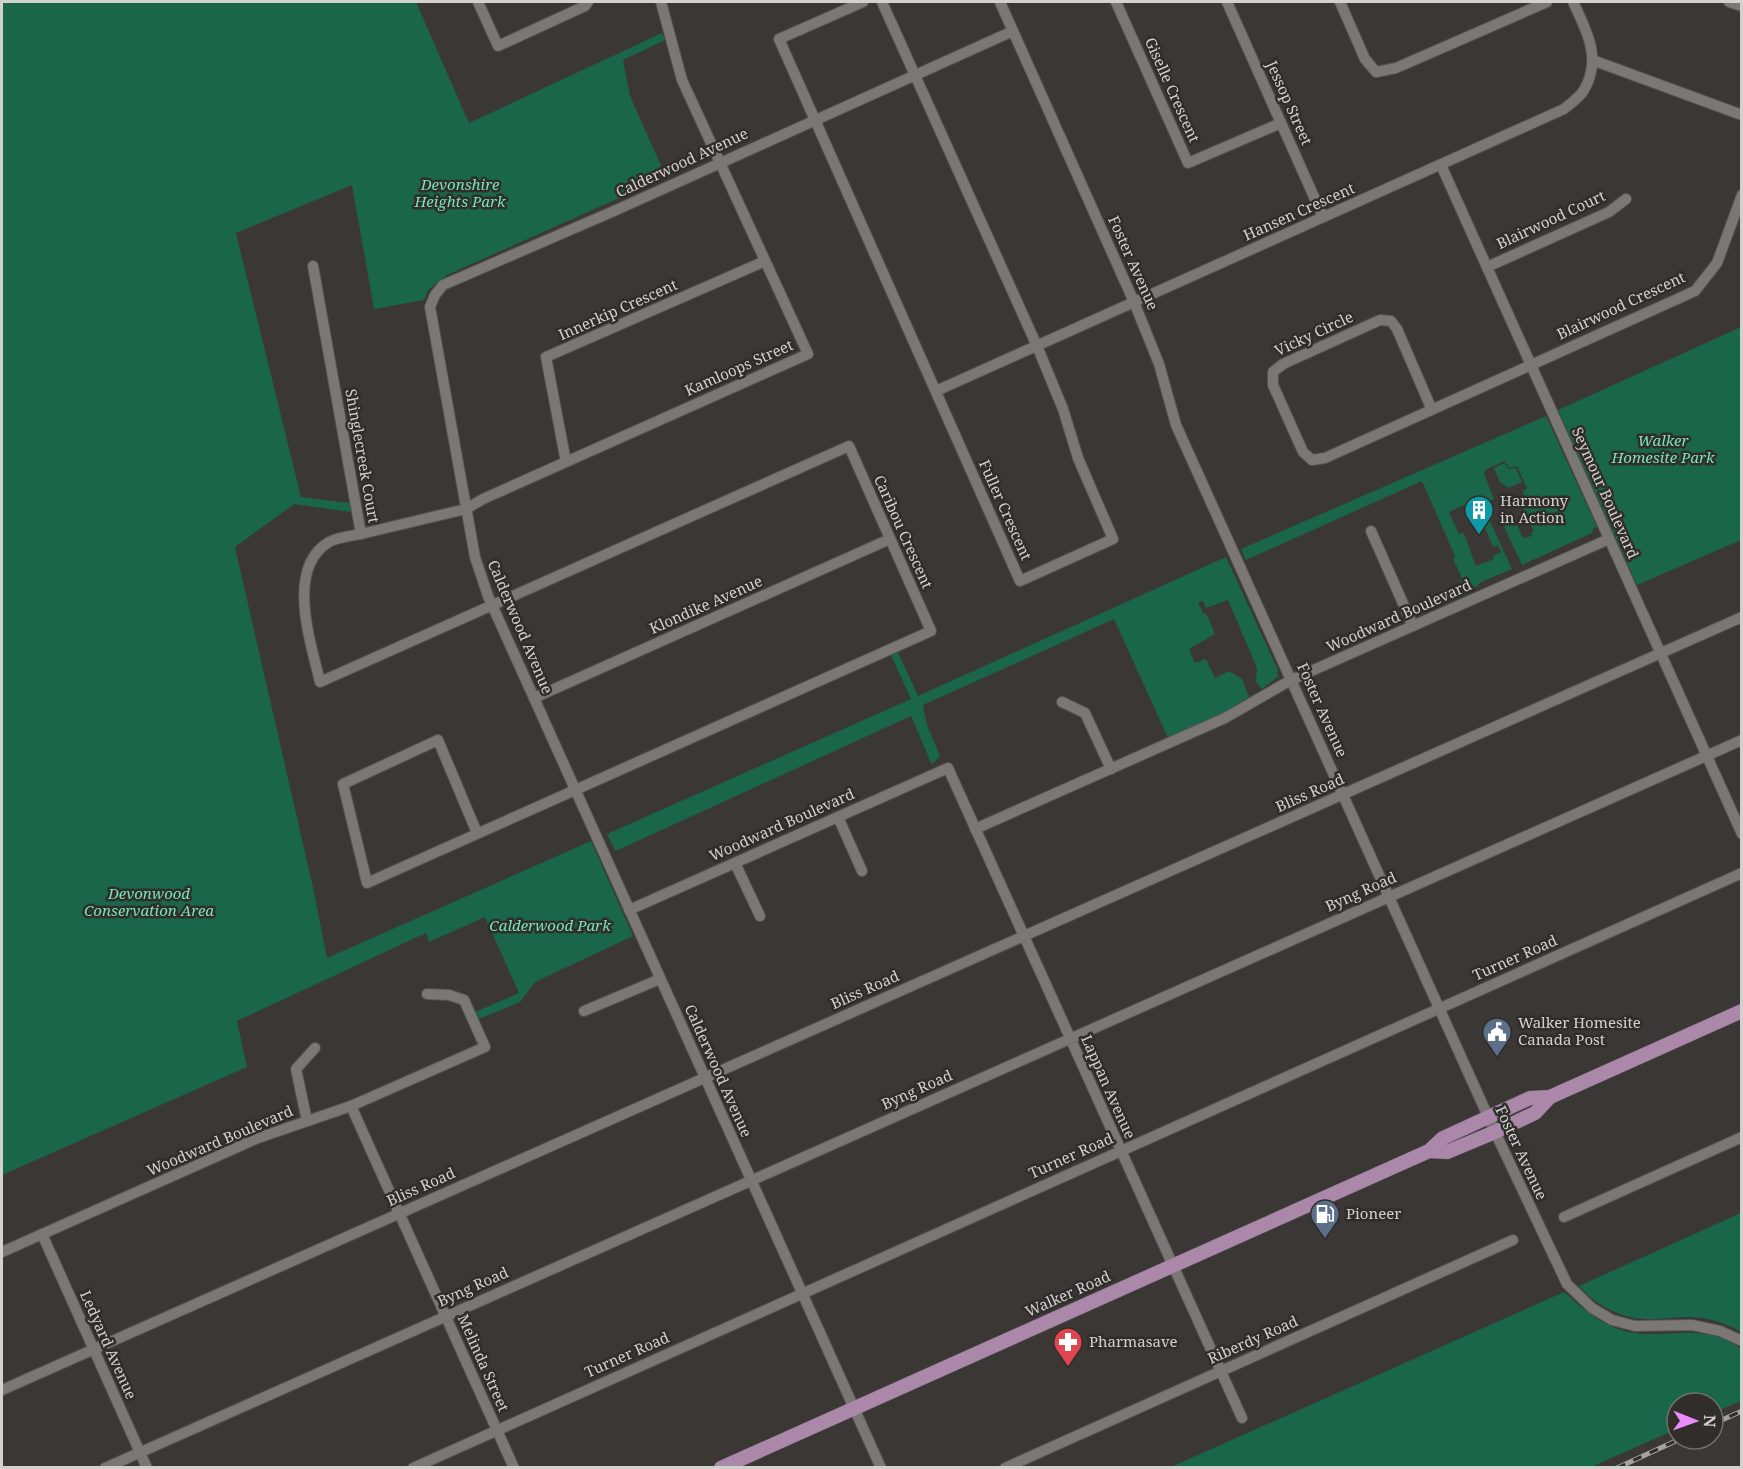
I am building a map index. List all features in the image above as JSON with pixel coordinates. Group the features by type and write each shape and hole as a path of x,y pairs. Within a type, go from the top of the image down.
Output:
{"main road":[{"name":"Walker Road","path":"721,1467 1429,1151 1443,1138 1530,1098 1550,1097 1742,1011"},
{"name":"Walker Road","path":"1429,1151 1446,1152 1495,1132 1535,1113 1550,1097"}],"street":[{"path":"478,2 498,46 585,6 588,2"},
{"name":"Kamloops Street","path":"361,534 466,509 483,499 808,354 682,80 661,2"},
{"name":"Fuller Crescent","path":"863,2 779,39 1020,581 1113,539 1078,458 1063,410 1037,346 882,2"},
{"name":"Foster Avenue","path":"1000,2 1134,302 1159,364 1176,425 1557,1266 1567,1284 1578,1297 1612,1320 1635,1326 1692,1325 1720,1331 1742,1341"},
{"name":"Giselle Crescent","path":"1116,2 1188,163 1281,123"},
{"name":"Jessop Street","path":"1227,2 1323,217"},
{"path":"1340,2 1365,59 1376,72 1396,68 1547,2"},
{"path":"1573,2 1585,26 1595,61 1742,115"},
{"path":"1729,2 1742,6"},
{"name":"Calderwood Avenue","path":"881,1467 492,605 475,557 430,307 435,295 443,285 1013,30"},
{"name":"Hansen Crescent","path":"936,391 1564,110 1584,91 1595,61"},
{"name":"Seymour Boulevard","path":"1441,165 1742,834"},
{"name":"Blairwood Crescent","path":"1530,365 1695,291 1717,263 1742,195"},
{"name":"Blairwood Court","path":"1487,267 1609,212 1626,199"},
{"name":"Innerkip Crescent","path":"566,462 546,357 765,261"},
{"name":"Shinglecreek Court","path":"313,266 361,534 330,542 314,556 306,574 303,607 320,682 492,605"},
{"name":"Vicky Circle","path":"1432,410 1397,329 1391,321 1380,320 1283,364 1273,372 1274,385 1303,453 1312,460 1325,458 1432,410 1530,365"},
{"name":"Caribou Crescent","path":"492,605 849,446 931,631 575,790"},
{"path":"1371,531 1413,626"},
{"name":"Klondike Avenue","path":"534,698 890,539"},
{"name":"Woodward Boulevard","path":"975,829 1225,718 1291,680 1609,539"},
{"name":"Bliss Road","path":"2,1390 1742,617"},
{"path":"1062,702 1085,713 1111,769"},
{"path":"477,833 438,740 343,784 367,883 575,790"},
{"name":"Byng Road","path":"105,1467 1742,740"},
{"name":"Woodward Boulevard","path":"629,910 948,768"},
{"name":"Lappan Avenue","path":"948,768 1242,1419"},
{"path":"838,817 862,871"},
{"path":"735,863 760,916"},
{"name":"Turner Road","path":"413,1467 1742,873"},
{"path":"584,1011 660,979"},
{"name":"Woodward Boulevard","path":"2,1252 258,1138 351,1106 485,1047 464,1000 449,995 427,994"},
{"path":"307,1121 296,1069 315,1048"},
{"name":"Melinda Street","path":"351,1106 514,1467"},
{"path":"1564,1217 1742,1137"},
{"name":"Ledyard Avenue","path":"42,1234 147,1467"},
{"name":"Riberdy Road","path":"1005,1467 1513,1240"}],"green space":[{"path":"2,2 416,2 469,123 662,33 665,40 623,60 630,96 666,177 447,275 428,290 424,300 374,309 352,185 236,233 301,497 350,503 351,512 294,504 235,547 327,958 591,841 633,936 535,982 520,1002 479,1019 475,1012 519,993 485,917 429,942 426,933 237,1021 247,1067 2,1175"},
{"name":"Walker Homesite Park","path":"1741,327 1741,540 1637,585 1558,410"},
{"path":"1546,416 1597,527 1592,533 1522,565 1499,516 1513,515 1523,538 1532,536 1531,533 1534,532 1522,505 1516,507 1515,503 1525,499 1523,491 1527,489 1517,466 1509,468 1505,461 1485,470 1484,474 1494,499 1480,505 1477,499 1449,512 1459,534 1463,532 1476,566 1494,559 1493,556 1501,552 1498,545 1493,547 1483,523 1490,521 1512,569 1481,582 1471,592 1464,595 1459,584 1462,578 1453,559 1455,556 1422,481 1246,560 1241,549"},
{"path":"1505,463 1508,469 1516,468 1522,482 1508,488 1500,482 1494,468"},
{"path":"1226,557 1278,670 1277,675 1280,675 1262,689 1256,682 1257,668 1228,600 1206,608 1203,601 1198,602 1203,613 1207,615 1215,634 1189,649 1195,663 1206,659 1215,678 1229,671 1242,679 1249,697 1222,714 1168,738 1114,619 923,705 927,725 940,756 932,765 911,716 618,850 615,850 607,834 911,699 890,653 897,650 918,696"},
{"path":"1741,1213 1741,1332 1720,1322 1701,1318 1634,1318 1604,1307 1579,1286"},
{"path":"1564,1292 1596,1318 1618,1329 1634,1333 1710,1335 1741,1349 1741,1401 1725,1408 1725,1391 1665,1391 1665,1434 1591,1467 1171,1467"}],"railway":[{"path":"1725,1419 1742,1411"},
{"path":"1617,1468 1665,1446"}],"place":[{"name":"Harmony in Action","path":"1479,536"},
{"name":"Walker Homesite Canada Post","path":"1497,1058"},
{"name":"Pioneer","path":"1325,1240"},
{"name":"Pharmasave","path":"1068,1368"}],"park label":[{"name":"Devonshire Heights Park","path":"460,194"},
{"name":"Devonwood Conservation Area","path":"149,902"},
{"name":"Calderwood Park","path":"550,926"}]}
